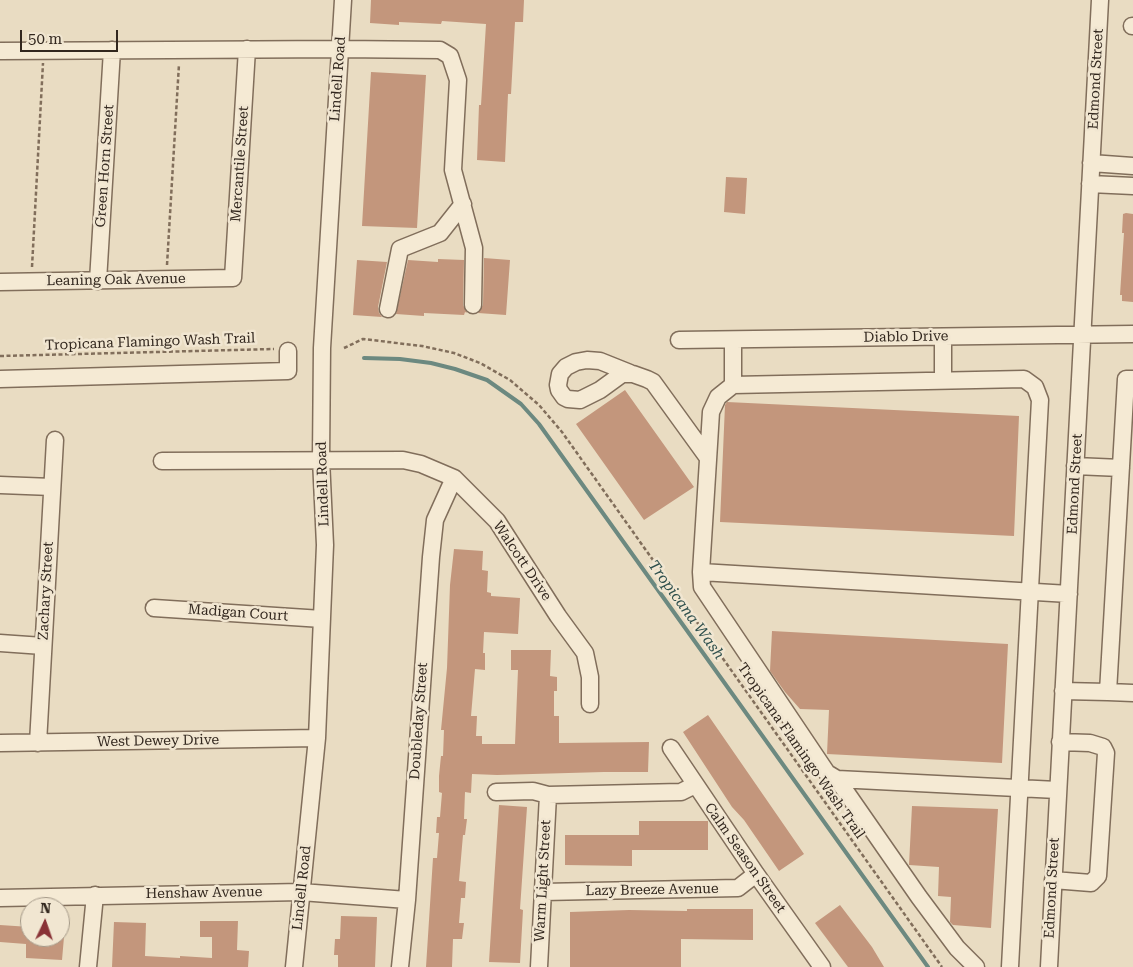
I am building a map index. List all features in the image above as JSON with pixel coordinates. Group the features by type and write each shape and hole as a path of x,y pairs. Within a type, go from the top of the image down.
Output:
{"street":[{"name":"Lindell Road","path":"294,967 316,738 325,545 321,459 322,339 343,0"},
{"name":"Edmond Street","path":"1049,967 1062,691 1069,594 1100,0"},
{"path":"0,51 340,48 440,50 450,56 458,80 454,170 474,248 472,304"},
{"name":"Mercantile Street","path":"232,278 247,49"},
{"name":"Green Horn Street","path":"98,281 112,50"},
{"path":"1091,163 1133,166"},
{"path":"1090,184 1133,186"},
{"path":"388,309 400,249 440,233 462,204"},
{"name":"Leaning Oak Avenue","path":"0,282 232,278"},
{"name":"Diablo Drive","path":"679,340 1133,334"},
{"path":"943,337 943,380"},
{"path":"733,385 734,340"},
{"path":"0,379 288,371 284,350"},
{"path":"630,373 653,382 708,458"},
{"path":"1108,692 1126,379 1133,378"},
{"path":"976,967 957,948 918,897 837,779 827,773 702,587 701,572 711,412 718,397 733,385 1024,379 1035,387 1040,400 1010,967"},
{"name":"Zachary Street","path":"38,743 55,440"},
{"name":"Walcott Drive","path":"162,461 403,460 420,464 454,478 497,521 558,616 584,652 590,677 590,704"},
{"path":"1075,466 1121,468"},
{"name":"Doubleday Street","path":"400,967 407,900 430,557 435,520 454,478"},
{"path":"0,485 52,488"},
{"path":"701,572 1069,594"},
{"name":"Madigan Court","path":"154,608 322,619"},
{"path":"0,643 43,646"},
{"path":"1062,691 1133,693"},
{"name":"West Dewey Drive","path":"0,744 316,738"},
{"path":"1053,880 1091,883 1098,876 1106,753 1103,747 1090,743 1060,742"},
{"name":"Calm Season Street","path":"671,748 694,785 822,967"},
{"path":"837,779 1057,790"},
{"path":"496,792 533,791 548,795 680,792 694,785"},
{"name":"Warm Light Street","path":"538,967 548,795"},
{"name":"Lazy Breeze Avenue","path":"543,892 738,888 756,874"},
{"name":"Henshaw Avenue","path":"0,898 301,892 407,900"},
{"path":"88,967 95,895"}],"path":[{"path":"167,279 180,50"},
{"path":"32,281 44,51"},
{"name":"Tropicana Flamingo Wash Trail","path":"344,348 363,339 422,346 454,353 510,380 533,398 562,432 942,967"},
{"name":"Tropicana Flamingo Wash Trail","path":"0,356 284,350"}],"building":[{"path":"371,0 524,0 523,22 515,22 511,94 508,94 505,162 477,160 479,105 481,105 486,24 442,21 441,24 399,22 399,25 370,23"},
{"path":"371,72 426,75 417,228 362,226"},
{"path":"726,177 747,178 745,214 724,212"},
{"path":"1123,214 1133,214 1133,302 1122,301 1122,295 1120,295 1124,233 1122,233"},
{"path":"484,258 510,260 506,315 478,313 483,305"},
{"path":"438,259 464,260 463,305 467,313 465,312 464,315 424,313 424,316 396,314 408,260 438,262"},
{"path":"357,260 387,262 378,307 382,317 353,315"},
{"path":"625,390 694,487 644,520 576,424"},
{"path":"727,402 1019,416 1014,536 720,522 725,405"},
{"path":"454,549 483,551 482,570 488,571 487,592 491,593 491,596 520,598 518,634 484,632 483,653 485,653 485,670 475,669 471,716 477,716 476,736 482,736 482,744 515,744 518,670 511,670 511,650 551,650 550,676 557,677 557,691 554,691 554,716 559,716 559,743 649,742 648,772 472,774 471,793 465,792 464,819 467,819 465,835 463,835 459,881 466,882 465,898 461,898 459,923 464,923 462,939 453,939 452,967 426,967 433,858 437,858 439,833 436,833 437,817 440,817 442,793 439,792 439,776 441,756 443,756 444,730 441,730 447,668 450,585"},
{"path":"772,631 1008,644 1002,763 827,754 829,710 800,709 785,692 770,671"},
{"path":"708,715 804,854 779,871 744,820 732,807 683,732"},
{"path":"499,805 527,807 520,909 523,910 520,963 489,962"},
{"path":"912,806 998,809 991,928 953,925 950,922 951,897 938,896 939,867 909,865"},
{"path":"639,821 708,821 708,850 632,850 632,866 565,865 565,835 639,835"},
{"path":"840,905 872,947 884,967 848,967 815,923"},
{"path":"687,909 753,909 753,940 681,939 681,967 570,967 570,912 687,911"},
{"path":"341,916 377,917 375,967 338,967 338,955 334,955 335,939 340,939"},
{"path":"200,921 238,921 237,950 249,951 248,967 112,967 114,922 146,923 145,956 212,958 212,937 200,937"},
{"path":"0,925 20,926 20,944 0,942"},
{"path":"26,947 63,947 62,960 26,958"}],"waterway":[{"name":"Tropicana Wash","path":"364,358 400,359 431,363 455,369 487,380 521,404 539,424 928,967"}]}
